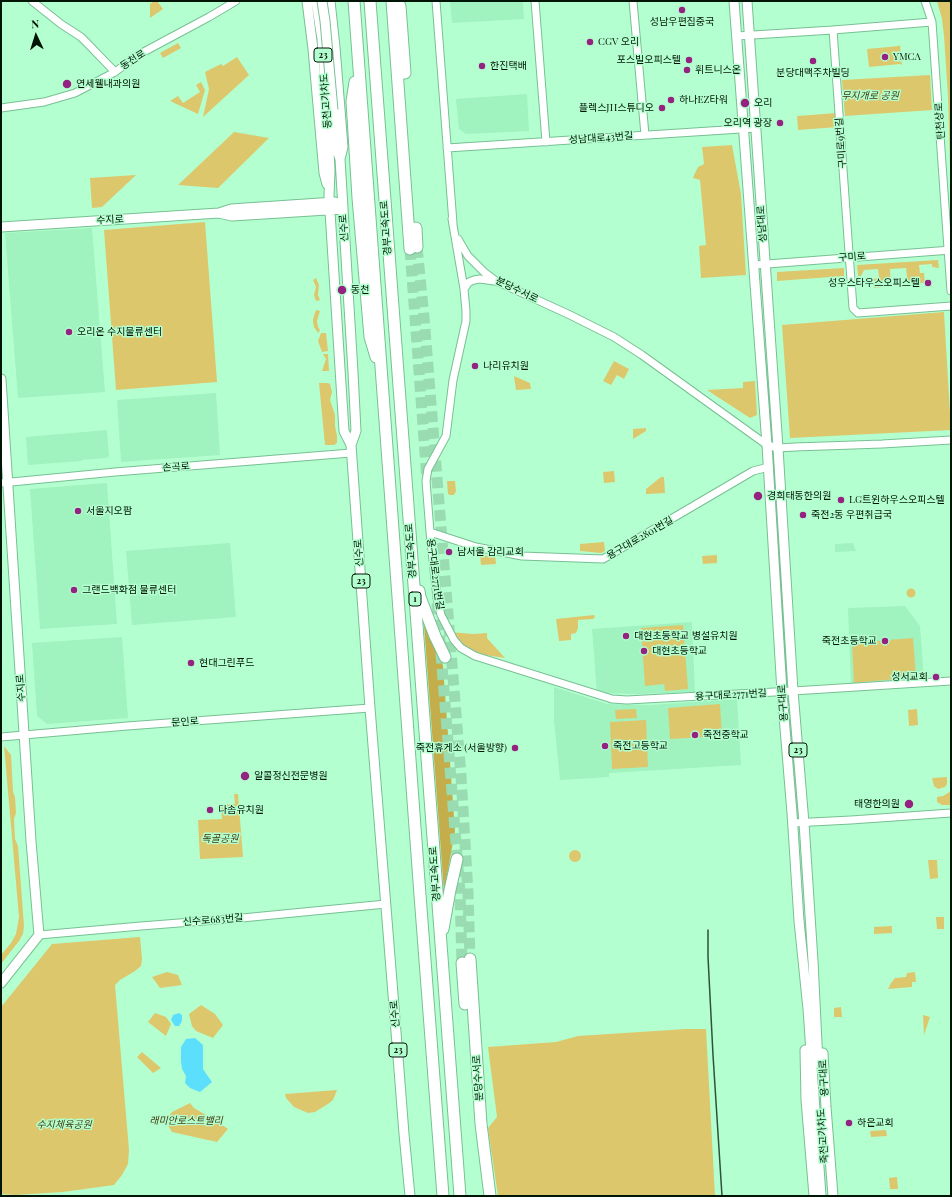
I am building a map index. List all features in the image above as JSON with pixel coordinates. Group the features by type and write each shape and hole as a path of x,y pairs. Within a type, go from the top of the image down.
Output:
{"highway":[{"name":"경부고속도로","path":"354,1 443,1196"},
{"name":"경부고속도로","path":"370,1 460,1196"},
{"path":"392,1 413,248 400,1"},
{"path":"412,556 420,597 445,657"},
{"path":"441,946 450,890 457,859"},
{"name":"분당수서로","path":"483,1196 478,1153 466,961 481,1124 490,1196"},
{"path":"458,1168 467,1196"},
{"path":"440,1196 442,1178"}],"main road":[{"path":"307,1 313,49 324,173 328,188"},
{"name":"동천고가차도","path":"316,1 330,110 336,147 340,158 343,205"},
{"name":"동천고가차도","path":"322,1 325,21 330,110 329,206"},
{"path":"330,1 343,147 340,158"},
{"name":"성남대로","path":"734,1 767,445"},
{"name":"성남대로","path":"747,1 778,448"},
{"name":"수지로","path":"1,227 219,213 231,209 343,205"},
{"name":"신수로","path":"343,205 356,431 351,449"},
{"name":"신수로","path":"329,206 344,431 351,449 370,708"},
{"name":"수지로","path":"1,379 4,482 39,935"},
{"name":"용구대로","path":"767,445 782,692 799,928 814,1052"},
{"name":"용구대로","path":"778,448 793,692 804,823 813,960 814,1052"},
{"name":"23","path":"370,708 386,904"},
{"name":"신수로","path":"386,904 410,1196"},
{"path":"1,983 39,935"},
{"name":"용구대로","path":"803,960 806,1100 814,1196"},
{"name":"용구대로","path":"813,960 819,1009 833,1196"},
{"name":"죽전고가차도","path":"814,1052 821,1196"},
{"name":"죽전고가차도","path":"814,1052 827,1196"}],"street":[{"path":"32,1 61,24 81,37 115,72"},
{"name":"동천로","path":"1,108 44,102 76,93 115,72 138,56 236,1"},
{"name":"분당수서로","path":"436,1 452,220 462,248 484,272 496,281 570,315 614,338 642,355 767,445"},
{"path":"535,1 546,142"},
{"path":"633,1 644,135"},
{"name":"탄천상로","path":"925,1 932,22 940,118 951,291"},
{"path":"737,36 932,22"},
{"name":"구미로9번길","path":"834,30 853,308 858,313 951,306"},
{"name":"성남대로43번길","path":"447,148 756,128"},
{"name":"용구대로2771번길","path":"452,220 464,289 466,321 453,380 446,436 431,464 427,476 430,532 437,598 441,615 457,644 467,653 475,656 612,700 793,692 951,681"},
{"name":"구미로","path":"754,265 949,250"},
{"path":"464,289 474,280 480,279 496,281"},
{"path":"767,445 778,448 951,440"},
{"name":"손곡로","path":"4,482 351,449"},
{"name":"용구대로2801번길","path":"430,532 476,547 522,556 602,560 754,471 768,467"},
{"name":"문인로","path":"1,737 370,708"},
{"path":"792,823 951,813"},
{"name":"신수로683번길","path":"39,935 386,904"}],"shaded area":[{"path":"450,1 523,1 524,19 452,23"},
{"path":"527,94 529,131 466,134 459,129 456,99"},
{"path":"92,228 105,392 18,398 5,233"},
{"path":"216,393 220,455 121,462 117,400"},
{"path":"107,430 109,456 107,458 28,465 26,437"},
{"path":"107,483 117,624 40,629 30,489"},
{"path":"230,543 236,617 132,625 126,551"},
{"path":"853,543 856,551 835,552 835,544"},
{"name":"죽전초등학교","path":"905,606 920,626 924,680 851,686 848,608"},
{"path":"423,612 443,666 455,831 444,892"},
{"name":"대현초등학교","path":"692,622 695,692 639,694 597,693 592,629"},
{"path":"122,637 128,718 47,724 37,716 32,643"},
{"path":"554,687 607,704 650,705 737,699 741,765 609,773 609,777 560,780 554,721"}],"green space":[{"path":"157,1 163,9 150,18 150,4"},
{"path":"937,1 951,1 951,202 948,96 944,36 942,19"},
{"path":"178,43 181,48 163,58 160,53"},
{"name":"YMCA","path":"900,45 902,65 869,67 867,49"},
{"path":"237,57 249,75 203,117 209,89 205,72 221,64 223,66"},
{"name":"무지개로 공원","path":"930,75 932,110 845,116 842,80"},
{"path":"201,82 205,90 198,114 170,101 178,96 183,103 200,92 196,85"},
{"path":"837,113 838,127 798,130 797,116"},
{"path":"234,132 269,138 218,188 178,185"},
{"path":"732,145 741,194 746,275 701,278 699,246 706,245 700,180 693,178 698,167 704,164 702,147"},
{"path":"136,175 102,207 92,208 90,178"},
{"path":"205,222 217,382 116,390 104,230"},
{"path":"938,260 939,268 932,267 932,264 919,265 920,273 924,273 925,283 908,284 906,268 890,269 891,286 874,288 873,279 879,278 878,269 864,270 861,276 858,276 857,265"},
{"path":"844,268 844,276 777,281 777,272"},
{"path":"316,278 319,285 318,295 320,300 316,301 314,295 316,287 313,280"},
{"path":"316,310 320,311 317,321 320,330 318,333 313,322"},
{"path":"944,312 951,430 790,438 782,325"},
{"path":"321,333 326,333 328,351 322,352 318,341"},
{"path":"323,354 328,354 329,371 322,371 326,359"},
{"path":"614,361 629,369 624,379 617,375 611,385 603,381"},
{"path":"514,376 530,383 531,389 516,390"},
{"path":"755,381 757,415 750,418 707,390 743,388 743,382"},
{"path":"319,383 330,384 332,392 330,400 335,415 337,436 337,443 334,445 325,445"},
{"path":"646,428 646,431 633,439 633,429"},
{"path":"614,471 615,482 604,483 603,472"},
{"path":"661,477 664,477 665,493 646,494 646,489"},
{"path":"447,481 455,481 456,491 454,495 448,494"},
{"path":"604,542 605,551 601,553 580,551 580,544"},
{"path":"495,555 496,564 481,565 480,556"},
{"path":"717,555 717,563 703,564 702,556"},
{"path":"909,589 913,589 915,593 913,597 909,597 907,595 907,591"},
{"path":"594,615 595,617 593,619 578,620 578,628 576,633 571,634 571,640 559,641 556,619"},
{"path":"683,625 688,689 665,691 664,684 645,686 641,628"},
{"path":"449,632 473,634 487,633 487,638 505,658 472,653 460,645"},
{"path":"913,638 916,677 854,683 852,643"},
{"path":"720,704 722,736 670,739 668,708"},
{"path":"636,709 637,718 616,719 615,710"},
{"path":"917,709 918,725 909,726 908,710"},
{"path":"646,720 648,767 612,769 610,722"},
{"path":"4,746 11,755 16,813 14,819 15,839 18,846 24,926 23,934 19,941 1,964 1,955 16,934 19,917"},
{"path":"947,777 947,784 945,787 938,789 934,786 932,778"},
{"path":"951,791 951,805 942,805 937,802 937,797 943,796"},
{"name":"독골공원","path":"234,794 238,794 243,857 200,859 198,820 222,819 221,805 235,804"},
{"path":"573,850 577,850 581,856 577,862 573,862 569,858 569,854"},
{"path":"928,860 937,860 938,878 930,879"},
{"path":"936,917 944,917 944,929 937,929"},
{"path":"892,926 892,933 874,934 874,927"},
{"name":"수지체육공원","path":"140,937 142,959 141,966 115,985 129,1150 128,1164 114,1185 63,1192 15,1195 1,1194 1,1007 52,944"},
{"path":"167,972 178,975 182,985 160,988 152,977"},
{"path":"915,972 916,982 912,982 912,987 888,989 895,978 906,977 907,973"},
{"path":"201,1005 215,1014 223,1025 213,1038 196,1031 192,1026 189,1014"},
{"path":"841,1007 842,1017 834,1017 834,1008"},
{"path":"155,1013 166,1017 171,1024 166,1036 148,1022"},
{"path":"923,1015 930,1017 924,1035"},
{"path":"706,1029 715,1196 498,1196 488,1128 497,1117 488,1047 556,1042 578,1036"},
{"path":"142,1052 161,1068 153,1073 137,1057"},
{"path":"337,1090 333,1100 328,1104 315,1112 308,1113 294,1107 286,1098 285,1094"},
{"name":"래미안로스트밸리","path":"190,1103 194,1108 228,1129 217,1142 172,1132 165,1121 172,1112"},
{"path":"886,1130 887,1136 871,1137 870,1131"},
{"path":"897,1177 898,1189 890,1189 889,1178"}],"water":[{"path":"179,1013 182,1015 182,1021 179,1026 175,1026 171,1020 173,1015"},
{"path":"195,1038 203,1045 203,1069 212,1082 200,1092 190,1088 185,1083 186,1076 182,1069 181,1061 181,1047 186,1039"}],"tunnel":[{"path":"417,247 461,776 468,893 470,959"},
{"path":"410,249 427,480"},
{"path":"437,603 460,893 462,963"}],"railway":[{"path":"708,930 713,1055 722,1196"}],"place":[{"name":"성남우편집중국","path":"682,10"},
{"name":"CGV 오리","path":"590,42"},
{"name":"YMCA","path":"885,57"},
{"name":"포스빌오피스텔","path":"689,60"},
{"name":"분당대맥주차빌딩","path":"813,61"},
{"name":"한진택배","path":"482,66"},
{"name":"휘트니스온","path":"687,70"},
{"name":"연세웰내과의원","path":"67,84"},
{"name":"하나EZ타워","path":"671,100"},
{"name":"오리","path":"745,103"},
{"name":"플렉스JH스튜디오","path":"662,108"},
{"name":"오리역 광장","path":"780,123"},
{"name":"성우스타우스오피스텔","path":"928,283"},
{"name":"동천","path":"342,290"},
{"name":"오리온 수지물류센터","path":"69,332"},
{"name":"나리유치원","path":"475,366"},
{"name":"경희태동한의원","path":"758,496"},
{"name":"LG트윈하우스오피스텔","path":"841,500"},
{"name":"서울지오팜","path":"78,511"},
{"name":"죽전2동 우편취급국","path":"803,515"},
{"name":"남서울 감리교회","path":"449,552"},
{"name":"그랜드백화점 물류센터","path":"74,590"},
{"name":"대현초등학교 병설유치원","path":"626,636"},
{"name":"죽전초등학교","path":"885,641"},
{"name":"대현초등학교","path":"644,651"},
{"name":"현대그린푸드","path":"191,663"},
{"name":"성서교회","path":"936,677"},
{"name":"죽전중학교","path":"695,735"},
{"name":"죽전고등학교","path":"605,746"},
{"name":"죽전휴게소 (서울방향)","path":"515,748"},
{"name":"알콜정신전문병원","path":"245,776"},
{"name":"태영한의원","path":"909,804"},
{"name":"다솜유치원","path":"210,810"},
{"name":"하은교회","path":"849,1123"}]}
